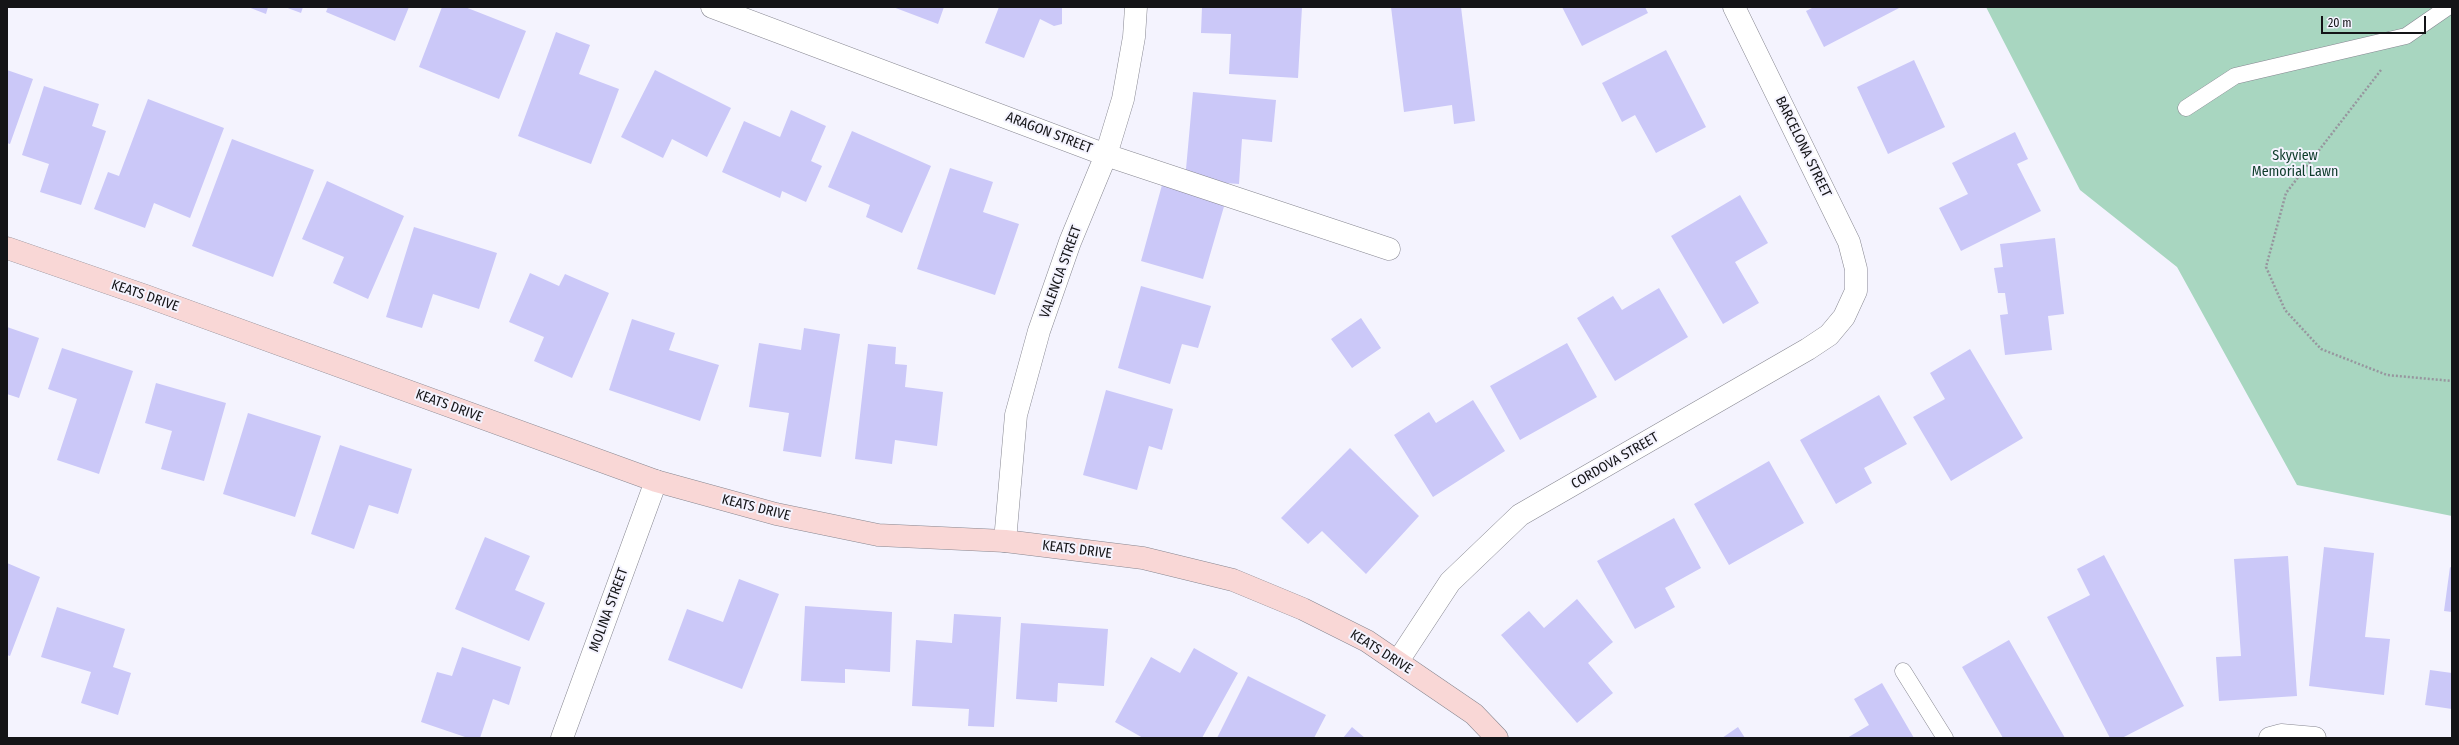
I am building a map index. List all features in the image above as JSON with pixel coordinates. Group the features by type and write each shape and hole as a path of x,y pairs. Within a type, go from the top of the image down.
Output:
{"street":[{"name":"ARAGON STREET","path":"712,7 1106,154 1389,249"},
{"name":"VALENCIA STREET","path":"1005,541 1016,415 1045,316 1070,242 1106,154 1123,99 1134,37 1136,7"},
{"name":"BARCELONA STREET","path":"1734,7 1849,242 1856,269 1856,292"},
{"name":"KEATS DRIVE","path":"7,248 146,296 656,482 776,514 878,535 1005,541 1143,558 1233,580 1303,609 1367,641 1474,714 1497,738"},
{"name":"CORDOVA STREET","path":"1398,661 1450,582 1520,515 1808,349 1829,335 1844,317 1856,292"},
{"name":"MOLINA STREET","path":"562,738 656,482"},
{"path":"2270,738 2281,735 2315,738"}],"lane":[{"path":"2186,108 2235,76 2406,36 2448,7"},
{"path":"1903,671 1945,738"}],"path":[{"path":"2406,36 2286,193 2266,267 2285,310 2321,349 2387,375 2452,381"}],"green space":[{"name":"Skyview Memorial Lawn","path":"1986,7 2452,7 2452,516 2297,485 2177,267 2080,190"}],"building":[{"path":"248,7 268,7 266,14"},
{"path":"285,7 303,7 301,13"},
{"path":"328,7 409,7 395,41 326,12"},
{"path":"442,7 465,7 526,31 499,99 419,67"},
{"path":"893,7 944,7 938,24"},
{"path":"999,7 1062,7 1062,24 1054,26 1040,19 1024,58 985,43"},
{"path":"1202,7 1302,7 1298,78 1229,74 1231,34 1201,33"},
{"path":"1391,7 1461,7 1475,121 1454,124 1452,105 1404,112"},
{"path":"1562,7 1645,7 1648,13 1582,46"},
{"path":"1814,7 1901,7 1824,47 1806,11"},
{"path":"556,32 590,45 579,74 619,89 591,164 518,136"},
{"path":"1666,50 1706,127 1656,153 1635,115 1622,122 1602,83"},
{"path":"1914,60 1945,127 1888,154 1857,87"},
{"path":"7,70 33,79 10,144 7,143"},
{"path":"655,70 731,108 707,157 672,139 663,158 621,137"},
{"path":"44,86 99,104 92,126 106,131 81,205 40,192 49,164 22,155"},
{"path":"1193,92 1276,100 1272,142 1242,139 1239,184 1185,180"},
{"path":"148,99 224,128 190,218 154,203 145,228 94,209 108,172 119,176"},
{"path":"791,110 826,126 811,161 822,166 806,202 782,191 780,198 722,172 744,121 780,137"},
{"path":"852,131 931,166 902,233 866,217 870,205 828,187"},
{"path":"2015,132 2028,159 2017,164 2041,211 1961,251 1939,208 1968,194 1952,163"},
{"path":"232,139 314,170 273,277 192,246"},
{"path":"950,168 993,182 983,212 1019,224 995,295 917,269"},
{"path":"327,181 404,216 368,299 333,283 344,257 302,239"},
{"path":"1162,185 1225,203 1203,279 1141,261"},
{"path":"1740,195 1768,243 1735,262 1759,303 1723,324 1671,236"},
{"path":"414,227 497,253 479,309 433,294 422,328 386,317"},
{"path":"2055,238 2064,314 2048,316 2052,350 2005,355 2000,315 2008,314 2005,293 1998,293 1994,268 2003,267 2000,244"},
{"path":"530,273 559,286 565,274 609,293 572,378 534,361 544,337 509,322"},
{"path":"1141,286 1211,306 1198,348 1182,344 1170,384 1118,368"},
{"path":"1659,288 1688,337 1615,381 1577,318 1613,296 1622,310"},
{"path":"1361,318 1381,348 1352,368 1331,339"},
{"path":"632,319 675,333 669,350 719,365 700,421 609,390"},
{"path":"7,327 39,338 19,398 7,394"},
{"path":"804,328 840,334 821,457 783,451 789,413 749,407 759,343 801,350"},
{"path":"1567,343 1597,397 1520,440 1490,386"},
{"path":"868,344 896,347 895,364 907,365 905,387 943,392 937,446 895,440 892,464 855,459"},
{"path":"62,348 133,371 99,474 57,460 77,399 48,389"},
{"path":"1970,349 2023,438 1951,481 1913,417 1945,399 1930,373"},
{"path":"156,383 226,403 204,481 161,469 172,431 145,423"},
{"path":"1106,390 1173,409 1162,450 1149,446 1137,490 1083,475"},
{"path":"1879,395 1907,444 1864,468 1872,483 1836,504 1800,440"},
{"path":"1473,400 1505,451 1433,497 1394,435 1429,412 1436,423"},
{"path":"248,413 321,436 295,517 223,494"},
{"path":"340,445 412,469 398,514 369,505 354,549 311,534"},
{"path":"1350,448 1419,516 1366,574 1322,531 1308,544 1281,518"},
{"path":"1769,461 1804,523 1729,565 1694,504"},
{"path":"1674,518 1701,568 1665,588 1675,607 1635,629 1597,561"},
{"path":"485,537 530,556 515,590 545,603 529,641 455,609"},
{"path":"2324,547 2374,553 2365,637 2390,639 2384,695 2309,686"},
{"path":"2104,555 2184,706 2122,738 2110,738 2047,617 2090,595 2077,569"},
{"path":"2288,556 2297,696 2219,701 2216,657 2241,656 2234,559"},
{"path":"7,563 40,577 10,656 7,655"},
{"path":"2450,567 2452,568 2452,612 2444,611"},
{"path":"739,579 779,594 742,689 668,660 687,609 723,622"},
{"path":"1577,599 1613,642 1588,663 1613,693 1577,723 1501,635 1529,611 1544,628"},
{"path":"805,606 892,612 890,672 845,669 845,683 801,681"},
{"path":"57,607 125,629 113,667 131,673 118,715 81,703 91,672 41,657"},
{"path":"954,614 1001,617 994,727 968,726 969,709 912,706 916,640 952,643"},
{"path":"1021,623 1108,629 1104,686 1058,683 1057,702 1016,699"},
{"path":"2009,640 2065,738 2003,738 1962,667"},
{"path":"462,647 521,667 509,705 493,699 480,738 468,738 421,722 437,672 452,676"},
{"path":"1194,648 1238,673 1202,738 1143,738 1115,722 1151,657 1180,673"},
{"path":"2430,670 2452,673 2452,709 2425,705"},
{"path":"1248,676 1326,715 1314,738 1217,738"},
{"path":"1882,683 1914,738 1847,738 1869,725 1854,699"},
{"path":"1352,727 1365,738 1343,738"},
{"path":"1738,727 1745,738 1722,738"}]}
